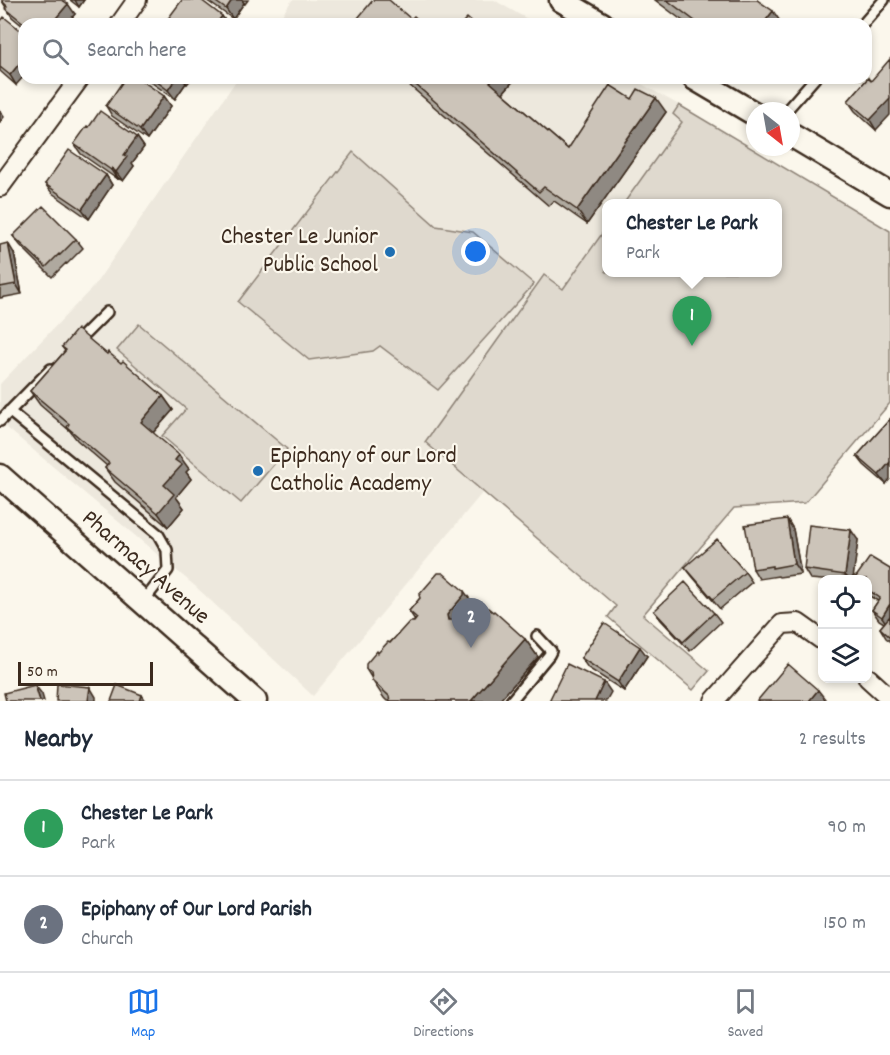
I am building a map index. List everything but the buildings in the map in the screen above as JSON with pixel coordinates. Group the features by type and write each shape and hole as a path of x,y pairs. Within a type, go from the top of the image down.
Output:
{"street":[{"path":"124,18 137,0"},
{"path":"570,2 593,18"},
{"path":"0,187 76,84"},
{"path":"704,84 746,109"},
{"path":"800,140 890,194"},
{"name":"Pharmacy Avenue","path":"0,476 255,701"},
{"path":"714,701 782,624 798,623 818,637"},
{"path":"872,682 890,698"}],"lane":[{"path":"868,18 884,0"},
{"path":"794,102 810,84"},
{"path":"66,353 107,312"},
{"path":"0,421 58,362"},
{"path":"9,411 158,534 167,550 168,570 143,602"},
{"path":"512,701 549,655 550,651 537,636"}],"shaded area":[{"path":"292,0 494,0 526,18 280,18"},
{"path":"234,84 642,84 679,105 673,114 682,122 627,199 602,199 602,234 563,289 543,275 425,442 483,492 313,696 195,586 0,422 0,384 94,286"},
{"path":"679,105 746,145 746,156 764,156 890,231 890,403 805,503 734,508 643,615 709,671 693,690 608,617 616,606 425,442 544,275 563,289 602,234 602,277 782,277 782,199 627,199 682,122 673,114"},
{"path":"353,152 436,226 473,232 534,284 438,390 380,346 373,351 309,360 238,302"},
{"path":"139,324 287,449 241,503 162,436 186,409 117,350"}],"place":[{"name":"Chester Le Junior Public School","path":"390,252"},
{"name":"Chester Le Park","path":"692,346"},
{"name":"Epiphany of our Lord Catholic Academy","path":"258,471"},
{"name":"Epiphany of Our Lord Parish","path":"471,648"}]}
